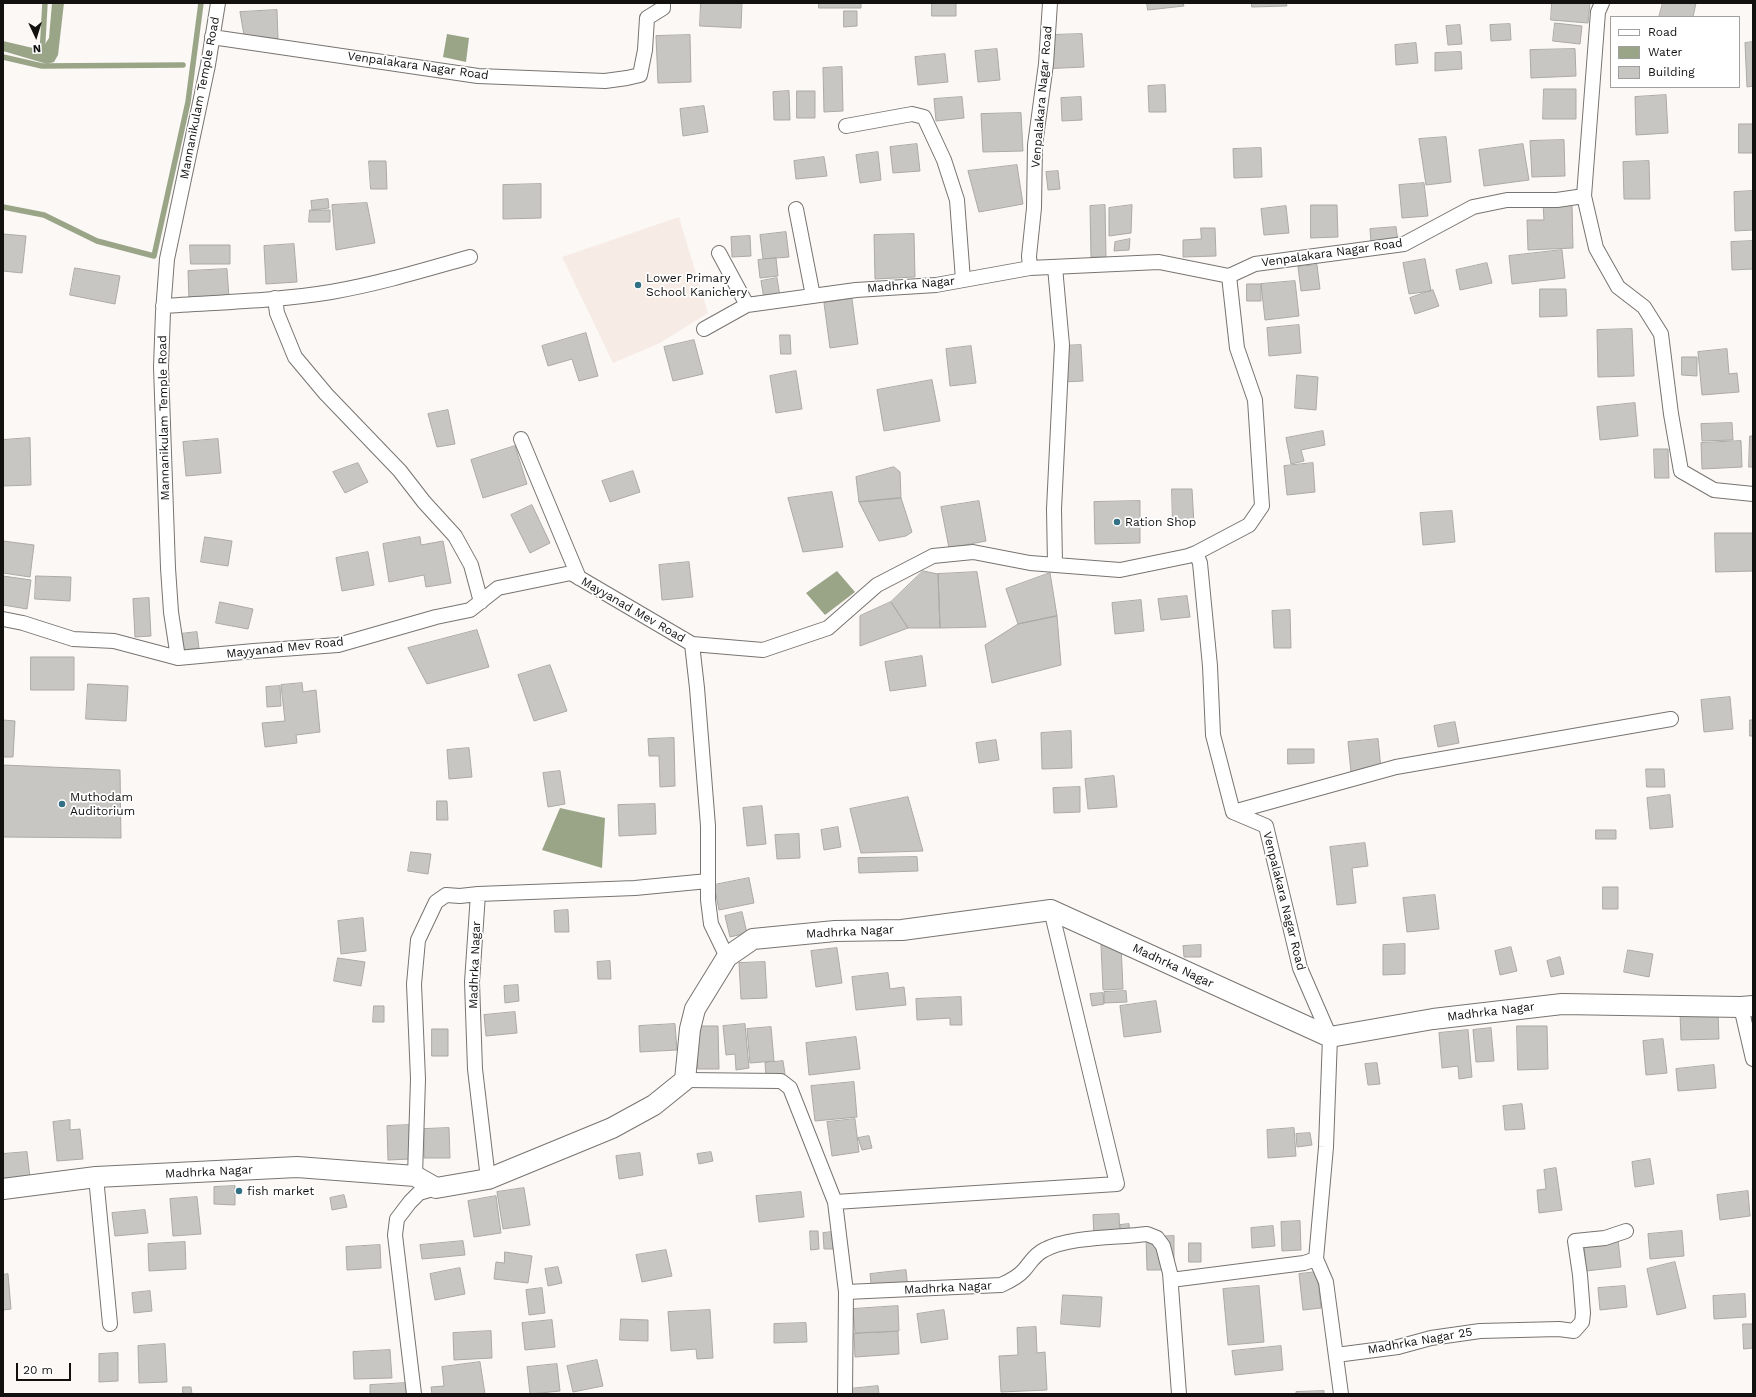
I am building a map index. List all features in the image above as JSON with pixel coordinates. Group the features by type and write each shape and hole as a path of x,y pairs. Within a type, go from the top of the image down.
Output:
{"street":[{"name":"Mannanikulam Temple Road","path":"178,658 171,612 166,538 161,368 164,306 167,259 218,3"},
{"name":"Venpalakara Nagar Road","path":"212,37 478,76 605,81 627,78 640,74 645,50 647,18 663,8 663,3"},
{"name":"Venpalakara Nagar Road","path":"1030,268 1028,256 1034,208 1035,145 1046,64 1050,3"},
{"path":"1602,3 1598,12 1584,196 1596,248 1618,287 1644,307 1661,334 1670,414 1680,471 1714,490 1753,494"},
{"name":"Madhrka Nagar","path":"846,126 912,114 924,117 944,160 957,200 963,280"},
{"name":"Venpalakara Nagar Road","path":"1229,276 1255,264 1404,244 1473,207 1508,200 1557,200 1584,196"},
{"path":"704,329 747,305 813,296 796,209"},
{"path":"719,253 747,305"},
{"path":"164,306 274,298 331,292 410,274 470,257"},
{"path":"1030,268 1158,262 1229,276 1237,348 1255,400 1262,506 1249,525 1192,554 1120,570 1055,564 1054,509 1062,345 1055,267"},
{"name":"Madhrka Nagar","path":"813,296 858,290 936,285 1030,268"},
{"path":"274,298 277,313 296,357 326,394 400,471 424,502 455,536 471,565 481,602"},
{"path":"521,439 579,578"},
{"name":"Mayyanad Mev Road","path":"178,658 254,650 338,645 436,617 470,610 498,588 571,573 692,644 763,650 828,628 878,585 933,556 973,552 1030,564 1055,564"},
{"path":"1192,554 1200,563 1210,666 1213,735 1233,812 1396,767 1671,719"},
{"path":"3,619 23,623 73,639 114,641 178,658"},
{"path":"692,644 697,688 707,818 708,881 711,924 727,957"},
{"name":"Venpalakara Nagar Road","path":"1233,812 1266,826 1300,968 1330,1037 1326,1147 1316,1259 1326,1282 1341,1394"},
{"path":"415,1176 418,1079 414,984 418,940 436,902 446,895 460,896 635,888 708,881"},
{"name":"Madhrka Nagar","path":"478,894 472,982 475,1069 488,1179"},
{"path":"835,1202 1117,1184 1051,910"},
{"name":"Madhrka Nagar","path":"685,1080 690,1029 695,1009 727,957 753,939 836,931 902,930 1051,910 1330,1037 1433,1019 1562,1004 1747,1006"},
{"path":"1747,1006 1753,1059"},
{"path":"414,1394 395,1235 397,1219 410,1202 419,1193 436,1188 488,1179 612,1128 654,1105 685,1080 781,1081 790,1088 835,1202 846,1292 845,1394"},
{"name":"Madhrka Nagar","path":"3,1189 96,1177 297,1167 415,1176 436,1188"},
{"path":"96,1177 110,1324"},
{"name":"Madhrka Nagar 25","path":"1336,1354 1398,1347 1431,1338 1480,1331 1559,1329 1574,1331 1582,1322 1583,1313 1575,1241 1605,1238 1626,1231"},
{"name":"Madhrka Nagar","path":"846,1292 1001,1285 1017,1276 1032,1258 1044,1250 1054,1246 1073,1241 1147,1234 1157,1238 1163,1246 1166,1254 1171,1280 1179,1394"},
{"path":"1171,1280 1304,1262 1316,1259"}],"shaded area":[{"name":"Lower Primary School Kanichery","path":"679,217 708,313 660,343 613,363 562,257"}],"water":[{"path":"52,3 64,3 58,55 54,62 47,64 3,51 3,41 33,48 43,47 49,38"},
{"path":"447,34 469,38 466,62 443,57"},
{"path":"837,571 855,592 825,615 806,593"},
{"path":"560,808 605,818 602,868 542,850"}],"building":[{"path":"701,3 742,3 741,28 700,26"},
{"path":"819,3 861,3 861,8 819,8"},
{"path":"932,3 956,3 956,16 932,16"},
{"path":"1147,3 1183,3 1184,6 1148,10"},
{"path":"1252,3 1286,3 1287,6 1252,7"},
{"path":"1552,3 1590,3 1588,23 1551,20"},
{"path":"1663,3 1696,3 1693,16 1659,16"},
{"path":"277,10 278,39 244,35 240,12"},
{"path":"844,11 857,11 857,26 844,27"},
{"path":"1555,23 1582,26 1580,44 1553,41"},
{"path":"1510,24 1511,40 1491,41 1490,25"},
{"path":"1460,25 1462,44 1448,45 1446,26"},
{"path":"1082,34 1084,67 1041,69 1051,35"},
{"path":"690,35 691,82 658,83 656,36"},
{"path":"1753,42 1753,86 1747,87 1745,43"},
{"path":"1416,43 1418,63 1396,65 1395,45"},
{"path":"997,49 1000,80 978,82 975,51"},
{"path":"1575,49 1576,76 1531,78 1530,50"},
{"path":"1461,52 1462,69 1435,71 1435,53"},
{"path":"945,54 948,82 918,85 915,57"},
{"path":"842,67 843,111 824,112 823,68"},
{"path":"1165,85 1166,112 1149,112 1148,86"},
{"path":"1544,89 1576,89 1576,119 1543,119"},
{"path":"789,91 790,120 774,120 773,92"},
{"path":"797,91 815,91 815,118 797,118"},
{"path":"1666,95 1668,133 1636,135 1635,97"},
{"path":"962,97 964,118 936,121 934,99"},
{"path":"1081,97 1082,120 1062,121 1061,98"},
{"path":"704,106 708,132 683,136 680,109"},
{"path":"1021,113 1023,151 983,152 981,114"},
{"path":"1739,124 1753,124 1753,153 1739,153"},
{"path":"1446,137 1451,182 1426,185 1419,139"},
{"path":"1564,140 1565,176 1532,177 1530,141"},
{"path":"917,144 920,171 893,173 890,147"},
{"path":"1523,144 1529,180 1484,186 1479,150"},
{"path":"1261,148 1262,177 1234,178 1233,149"},
{"path":"878,152 881,180 860,183 856,155"},
{"path":"824,157 827,176 796,179 794,161"},
{"path":"369,161 386,161 387,189 371,189"},
{"path":"1649,161 1650,199 1624,199 1623,162"},
{"path":"1017,165 1023,204 979,212 968,171"},
{"path":"1058,171 1060,189 1048,190 1046,172"},
{"path":"1424,183 1428,216 1402,218 1399,185"},
{"path":"541,184 541,218 503,219 503,185"},
{"path":"1753,191 1753,230 1735,231 1734,192"},
{"path":"328,199 329,208 312,210 311,201"},
{"path":"367,203 375,243 336,250 332,205"},
{"path":"1572,204 1573,248 1528,250 1527,220 1544,220 1543,205"},
{"path":"1105,205 1106,257 1091,257 1090,206"},
{"path":"1132,205 1131,233 1109,236 1109,208"},
{"path":"1311,205 1337,205 1338,237 1311,238"},
{"path":"1286,206 1289,233 1264,235 1261,209"},
{"path":"310,210 330,210 330,222 309,222"},
{"path":"1396,227 1398,241 1371,243 1370,229"},
{"path":"1201,228 1215,228 1216,256 1183,257 1183,240 1201,239"},
{"path":"786,232 789,257 763,259 760,235"},
{"path":"3,234 26,236 22,273 3,271"},
{"path":"914,234 915,277 875,279 874,235"},
{"path":"750,236 751,256 732,257 731,237"},
{"path":"1130,239 1129,250 1114,251 1115,242"},
{"path":"1753,241 1753,269 1732,270 1731,242"},
{"path":"294,244 297,282 266,284 264,246"},
{"path":"190,245 230,245 230,264 191,264"},
{"path":"1562,250 1565,278 1512,284 1509,256"},
{"path":"776,258 778,276 760,278 758,260"},
{"path":"1425,259 1431,291 1409,294 1403,263"},
{"path":"1487,263 1492,283 1460,290 1456,270"},
{"path":"1317,265 1320,289 1301,291 1298,267"},
{"path":"75,268 120,276 115,304 70,295"},
{"path":"227,269 229,298 189,300 188,271"},
{"path":"777,278 780,296 764,299 761,281"},
{"path":"1295,281 1299,316 1265,320 1261,284"},
{"path":"1247,284 1261,284 1261,301 1247,301"},
{"path":"1540,289 1566,289 1567,316 1540,317"},
{"path":"1433,290 1439,306 1415,314 1410,298"},
{"path":"852,299 858,344 830,348 824,303"},
{"path":"1299,325 1301,353 1269,356 1267,328"},
{"path":"1632,329 1634,376 1598,377 1597,330"},
{"path":"586,333 598,376 579,381 572,359 548,366 542,346"},
{"path":"780,335 790,335 791,354 781,354"},
{"path":"694,340 703,374 673,381 664,347"},
{"path":"1081,345 1083,381 1063,382 1061,346"},
{"path":"971,346 976,383 950,386 946,349"},
{"path":"1727,349 1729,374 1737,373 1739,392 1702,395 1698,352"},
{"path":"1682,357 1697,357 1697,376 1682,375"},
{"path":"796,371 802,409 776,413 770,376"},
{"path":"1297,375 1318,377 1316,410 1295,408"},
{"path":"932,380 940,421 884,431 877,390"},
{"path":"1635,403 1638,436 1600,440 1597,407"},
{"path":"448,410 455,444 437,447 428,414"},
{"path":"1732,423 1733,440 1702,441 1701,424"},
{"path":"1323,431 1325,445 1301,450 1304,461 1291,464 1286,438"},
{"path":"1750,436 1753,436 1753,467 1749,467"},
{"path":"30,438 31,485 3,486 3,440"},
{"path":"218,439 221,473 186,476 183,442"},
{"path":"1741,441 1742,467 1702,469 1701,443"},
{"path":"515,446 527,484 483,498 471,460"},
{"path":"1654,449 1668,449 1669,478 1655,478"},
{"path":"358,463 368,482 345,493 333,472"},
{"path":"1313,463 1315,492 1287,495 1284,466"},
{"path":"894,467 900,472 901,498 859,502 856,477"},
{"path":"633,471 640,492 610,502 602,481"},
{"path":"1172,489 1192,489 1194,525 1173,526"},
{"path":"832,492 843,547 803,552 788,498"},
{"path":"901,498 912,532 906,536 879,541 859,502"},
{"path":"979,501 986,541 949,548 941,507"},
{"name":"Ration Shop","path":"1140,501 1140,543 1095,544 1094,502"},
{"path":"532,505 550,543 530,553 511,515"},
{"path":"1452,511 1455,542 1423,545 1420,513"},
{"path":"1715,533 1753,533 1753,571 1716,572"},
{"path":"205,537 232,541 228,566 201,562"},
{"path":"420,537 421,545 443,541 451,583 426,587 424,575 389,582 383,544"},
{"path":"3,541 34,545 30,577 3,573"},
{"path":"368,552 374,585 342,591 336,558"},
{"path":"689,562 693,597 662,600 659,565"},
{"path":"923,571 938,574 940,628 908,628 891,602"},
{"path":"977,572 986,627 940,628 938,574"},
{"path":"1050,573 1057,616 1018,624 1006,589"},
{"path":"3,576 31,580 27,609 3,605"},
{"path":"36,576 71,577 70,601 35,599"},
{"path":"1187,596 1190,617 1161,620 1158,599"},
{"path":"149,598 151,636 135,637 133,599"},
{"path":"1141,600 1144,631 1115,634 1112,603"},
{"path":"220,602 253,609 248,629 216,623"},
{"path":"891,602 908,628 860,646 860,616"},
{"path":"1290,610 1291,648 1274,648 1272,611"},
{"path":"1057,616 1061,665 992,683 985,645 1018,624"},
{"path":"477,630 489,667 427,684 408,648"},
{"path":"197,632 199,648 182,650 180,634"},
{"path":"922,656 926,686 890,691 885,662"},
{"path":"31,657 74,657 74,690 31,690"},
{"path":"550,665 567,711 534,721 518,675"},
{"path":"302,683 303,692 316,690 320,732 296,735 297,743 265,747 262,723 285,721 281,685"},
{"path":"88,684 128,686 126,721 86,719"},
{"path":"280,686 281,706 267,707 266,687"},
{"path":"1730,697 1733,729 1704,732 1701,700"},
{"path":"3,720 15,721 13,757 3,757"},
{"path":"1750,720 1753,720 1753,736 1750,736"},
{"path":"1455,722 1459,743 1438,747 1434,726"},
{"path":"1071,731 1072,768 1042,769 1041,733"},
{"path":"674,738 675,786 660,787 659,756 649,756 648,739"},
{"path":"1378,739 1381,769 1351,772 1348,742"},
{"path":"996,740 999,760 979,763 976,743"},
{"path":"469,748 472,777 449,779 447,750"},
{"path":"1288,749 1314,749 1314,763 1288,764"},
{"name":"Muthodam Auditorium","path":"3,765 120,770 121,838 3,837"},
{"path":"1646,769 1664,769 1665,787 1647,787"},
{"path":"560,771 565,804 548,807 543,773"},
{"path":"1114,776 1117,807 1088,809 1085,779"},
{"path":"1080,787 1080,812 1054,813 1053,788"},
{"path":"1670,795 1673,827 1650,829 1647,798"},
{"path":"908,797 923,851 861,853 850,809"},
{"path":"437,801 447,801 448,820 437,820"},
{"path":"655,804 656,834 619,836 618,805"},
{"path":"762,806 766,844 747,846 743,808"},
{"path":"838,827 841,847 824,850 821,830"},
{"path":"1596,830 1616,830 1616,839 1596,839"},
{"path":"799,834 800,858 777,859 775,835"},
{"path":"1365,843 1368,866 1352,868 1356,903 1337,905 1330,847"},
{"path":"411,852 431,854 428,874 408,871"},
{"path":"917,857 918,871 859,873 858,858"},
{"path":"749,878 754,903 719,910 714,885"},
{"path":"1603,887 1618,887 1618,909 1603,909"},
{"path":"1435,895 1439,929 1407,932 1403,898"},
{"path":"568,910 569,932 555,932 554,911"},
{"path":"742,912 747,933 730,937 725,916"},
{"path":"363,918 366,951 341,954 338,921"},
{"path":"1121,944 1123,989 1103,990 1101,945"},
{"path":"1405,944 1405,974 1383,975 1383,945"},
{"path":"1201,945 1201,957 1184,957 1183,946"},
{"path":"1511,947 1517,971 1500,975 1495,951"},
{"path":"837,948 842,983 816,987 811,951"},
{"path":"1628,950 1653,954 1649,977 1624,972"},
{"path":"1560,957 1564,974 1551,977 1547,961"},
{"path":"338,958 365,962 361,986 334,981"},
{"path":"610,961 611,979 598,979 597,962"},
{"path":"765,962 767,998 741,999 739,963"},
{"path":"888,973 890,989 904,987 906,1005 856,1010 852,977"},
{"path":"518,985 519,1001 505,1003 504,986"},
{"path":"1126,991 1127,1002 1104,1003 1104,992"},
{"path":"1103,993 1104,1004 1092,1006 1090,994"},
{"path":"961,997 962,1025 950,1025 950,1018 917,1020 916,999"},
{"path":"1156,1001 1161,1032 1124,1037 1120,1006"},
{"path":"374,1006 384,1006 384,1022 373,1022"},
{"path":"515,1012 517,1033 486,1036 484,1015"},
{"path":"1718,1012 1719,1039 1681,1040 1680,1013"},
{"path":"675,1024 677,1050 640,1052 639,1026"},
{"path":"745,1024 749,1068 736,1070 735,1054 726,1055 723,1026"},
{"path":"697,1026 718,1026 719,1069 698,1069"},
{"path":"1517,1026 1547,1026 1548,1069 1518,1070"},
{"path":"771,1027 774,1061 750,1063 747,1029"},
{"path":"1491,1028 1494,1061 1476,1062 1473,1030"},
{"path":"432,1029 448,1029 448,1056 432,1056"},
{"path":"1468,1030 1472,1077 1459,1079 1458,1066 1442,1068 1439,1033"},
{"path":"856,1037 860,1069 809,1075 806,1043"},
{"path":"1663,1039 1667,1073 1646,1075 1643,1041"},
{"path":"783,1061 785,1074 766,1076 765,1063"},
{"path":"1377,1063 1380,1084 1368,1085 1365,1064"},
{"path":"1714,1065 1716,1088 1678,1091 1676,1069"},
{"path":"854,1082 857,1117 815,1121 811,1086"},
{"path":"1522,1104 1525,1129 1505,1130 1503,1106"},
{"path":"855,1119 859,1152 832,1156 827,1122"},
{"path":"70,1120 70,1130 80,1129 83,1159 57,1161 53,1122"},
{"path":"410,1125 411,1159 388,1160 387,1126"},
{"path":"449,1128 450,1158 424,1158 424,1129"},
{"path":"1294,1128 1296,1156 1268,1158 1267,1130"},
{"path":"1310,1133 1312,1145 1297,1147 1296,1134"},
{"path":"869,1136 872,1148 862,1150 858,1138"},
{"path":"27,1152 30,1178 3,1180 3,1154"},
{"path":"711,1152 713,1161 699,1164 697,1154"},
{"path":"640,1153 643,1175 619,1179 616,1156"},
{"path":"1650,1159 1654,1184 1635,1187 1632,1162"},
{"path":"1556,1168 1562,1210 1539,1213 1537,1190 1546,1189 1544,1170"},
{"path":"235,1186 235,1205 214,1204 214,1187"},
{"path":"524,1188 530,1225 503,1229 497,1192"},
{"path":"1748,1191 1750,1216 1720,1220 1717,1195"},
{"path":"801,1192 804,1217 759,1222 756,1196"},
{"path":"344,1195 347,1207 332,1210 330,1198"},
{"path":"496,1196 501,1233 474,1237 468,1201"},
{"path":"197,1197 201,1234 173,1236 170,1199"},
{"path":"145,1210 148,1233 115,1236 112,1213"},
{"path":"1119,1214 1120,1235 1094,1236 1093,1215"},
{"path":"1300,1221 1301,1250 1282,1251 1281,1222"},
{"path":"1129,1224 1130,1239 1121,1239 1120,1225"},
{"path":"1273,1226 1275,1246 1252,1248 1251,1228"},
{"path":"810,1231 818,1231 819,1249 811,1250"},
{"path":"1682,1231 1684,1256 1650,1259 1648,1234"},
{"path":"832,1232 833,1249 824,1249 823,1233"},
{"path":"1174,1236 1174,1263 1163,1270 1147,1270 1146,1237"},
{"path":"1618,1240 1621,1267 1586,1271 1584,1243"},
{"path":"463,1241 465,1255 422,1259 420,1245"},
{"path":"185,1242 186,1269 149,1271 148,1244"},
{"path":"1189,1243 1201,1243 1201,1262 1189,1262"},
{"path":"380,1245 381,1268 347,1270 346,1247"},
{"path":"666,1250 672,1276 642,1282 636,1255"},
{"path":"505,1252 532,1256 528,1283 494,1279 496,1262 504,1263"},
{"path":"1675,1262 1686,1308 1657,1315 1647,1269"},
{"path":"558,1267 562,1283 548,1286 545,1269"},
{"path":"460,1268 465,1294 435,1300 430,1274"},
{"path":"906,1270 908,1289 872,1292 870,1274"},
{"path":"1317,1272 1321,1308 1303,1310 1299,1274"},
{"path":"8,1274 11,1309 3,1310 3,1275"},
{"path":"1259,1286 1264,1342 1228,1345 1223,1289"},
{"path":"1625,1286 1627,1307 1600,1310 1598,1288"},
{"path":"542,1288 545,1313 529,1315 526,1290"},
{"path":"150,1291 152,1311 134,1313 132,1293"},
{"path":"1745,1294 1746,1317 1714,1319 1713,1296"},
{"path":"1063,1295 1102,1297 1100,1327 1061,1324"},
{"path":"898,1306 899,1331 855,1333 853,1309"},
{"path":"710,1310 713,1358 697,1359 696,1349 671,1351 668,1312"},
{"path":"944,1310 948,1339 921,1343 917,1314"},
{"path":"621,1319 648,1320 648,1341 620,1340"},
{"path":"552,1320 555,1347 525,1350 522,1323"},
{"path":"806,1323 807,1342 774,1343 774,1324"},
{"path":"1743,1324 1753,1324 1753,1348 1744,1349"},
{"path":"1036,1327 1037,1353 1045,1352 1047,1390 1001,1392 999,1356 1018,1355 1017,1328"},
{"path":"491,1331 492,1358 454,1360 453,1333"},
{"path":"898,1332 899,1354 855,1357 854,1334"},
{"path":"165,1344 167,1382 139,1383 138,1346"},
{"path":"1281,1346 1283,1370 1235,1375 1232,1351"},
{"path":"390,1350 392,1378 354,1379 353,1352"},
{"path":"118,1353 118,1381 99,1382 99,1354"},
{"path":"597,1360 603,1386 573,1392 567,1366"},
{"path":"480,1362 485,1394 432,1394 431,1387 444,1386 442,1367"},
{"path":"557,1364 560,1391 530,1394 527,1367"},
{"path":"407,1383 408,1394 370,1394 370,1385"},
{"path":"878,1386 879,1394 849,1394 849,1389"},
{"path":"183,1387 191,1387 192,1394 183,1394"},
{"path":"1324,1391 1324,1394 1296,1394 1296,1392"}],"waterway":[{"path":"42,55 45,3"},
{"path":"3,207 44,215 97,241 154,256 188,102 201,3"},
{"path":"3,57 42,66 183,65"}],"place":[{"name":"Lower Primary School Kanichery","path":"638,285"},
{"name":"Ration Shop","path":"1117,522"},
{"name":"Muthodam Auditorium","path":"62,804"},
{"name":"fish market","path":"239,1191"}]}
